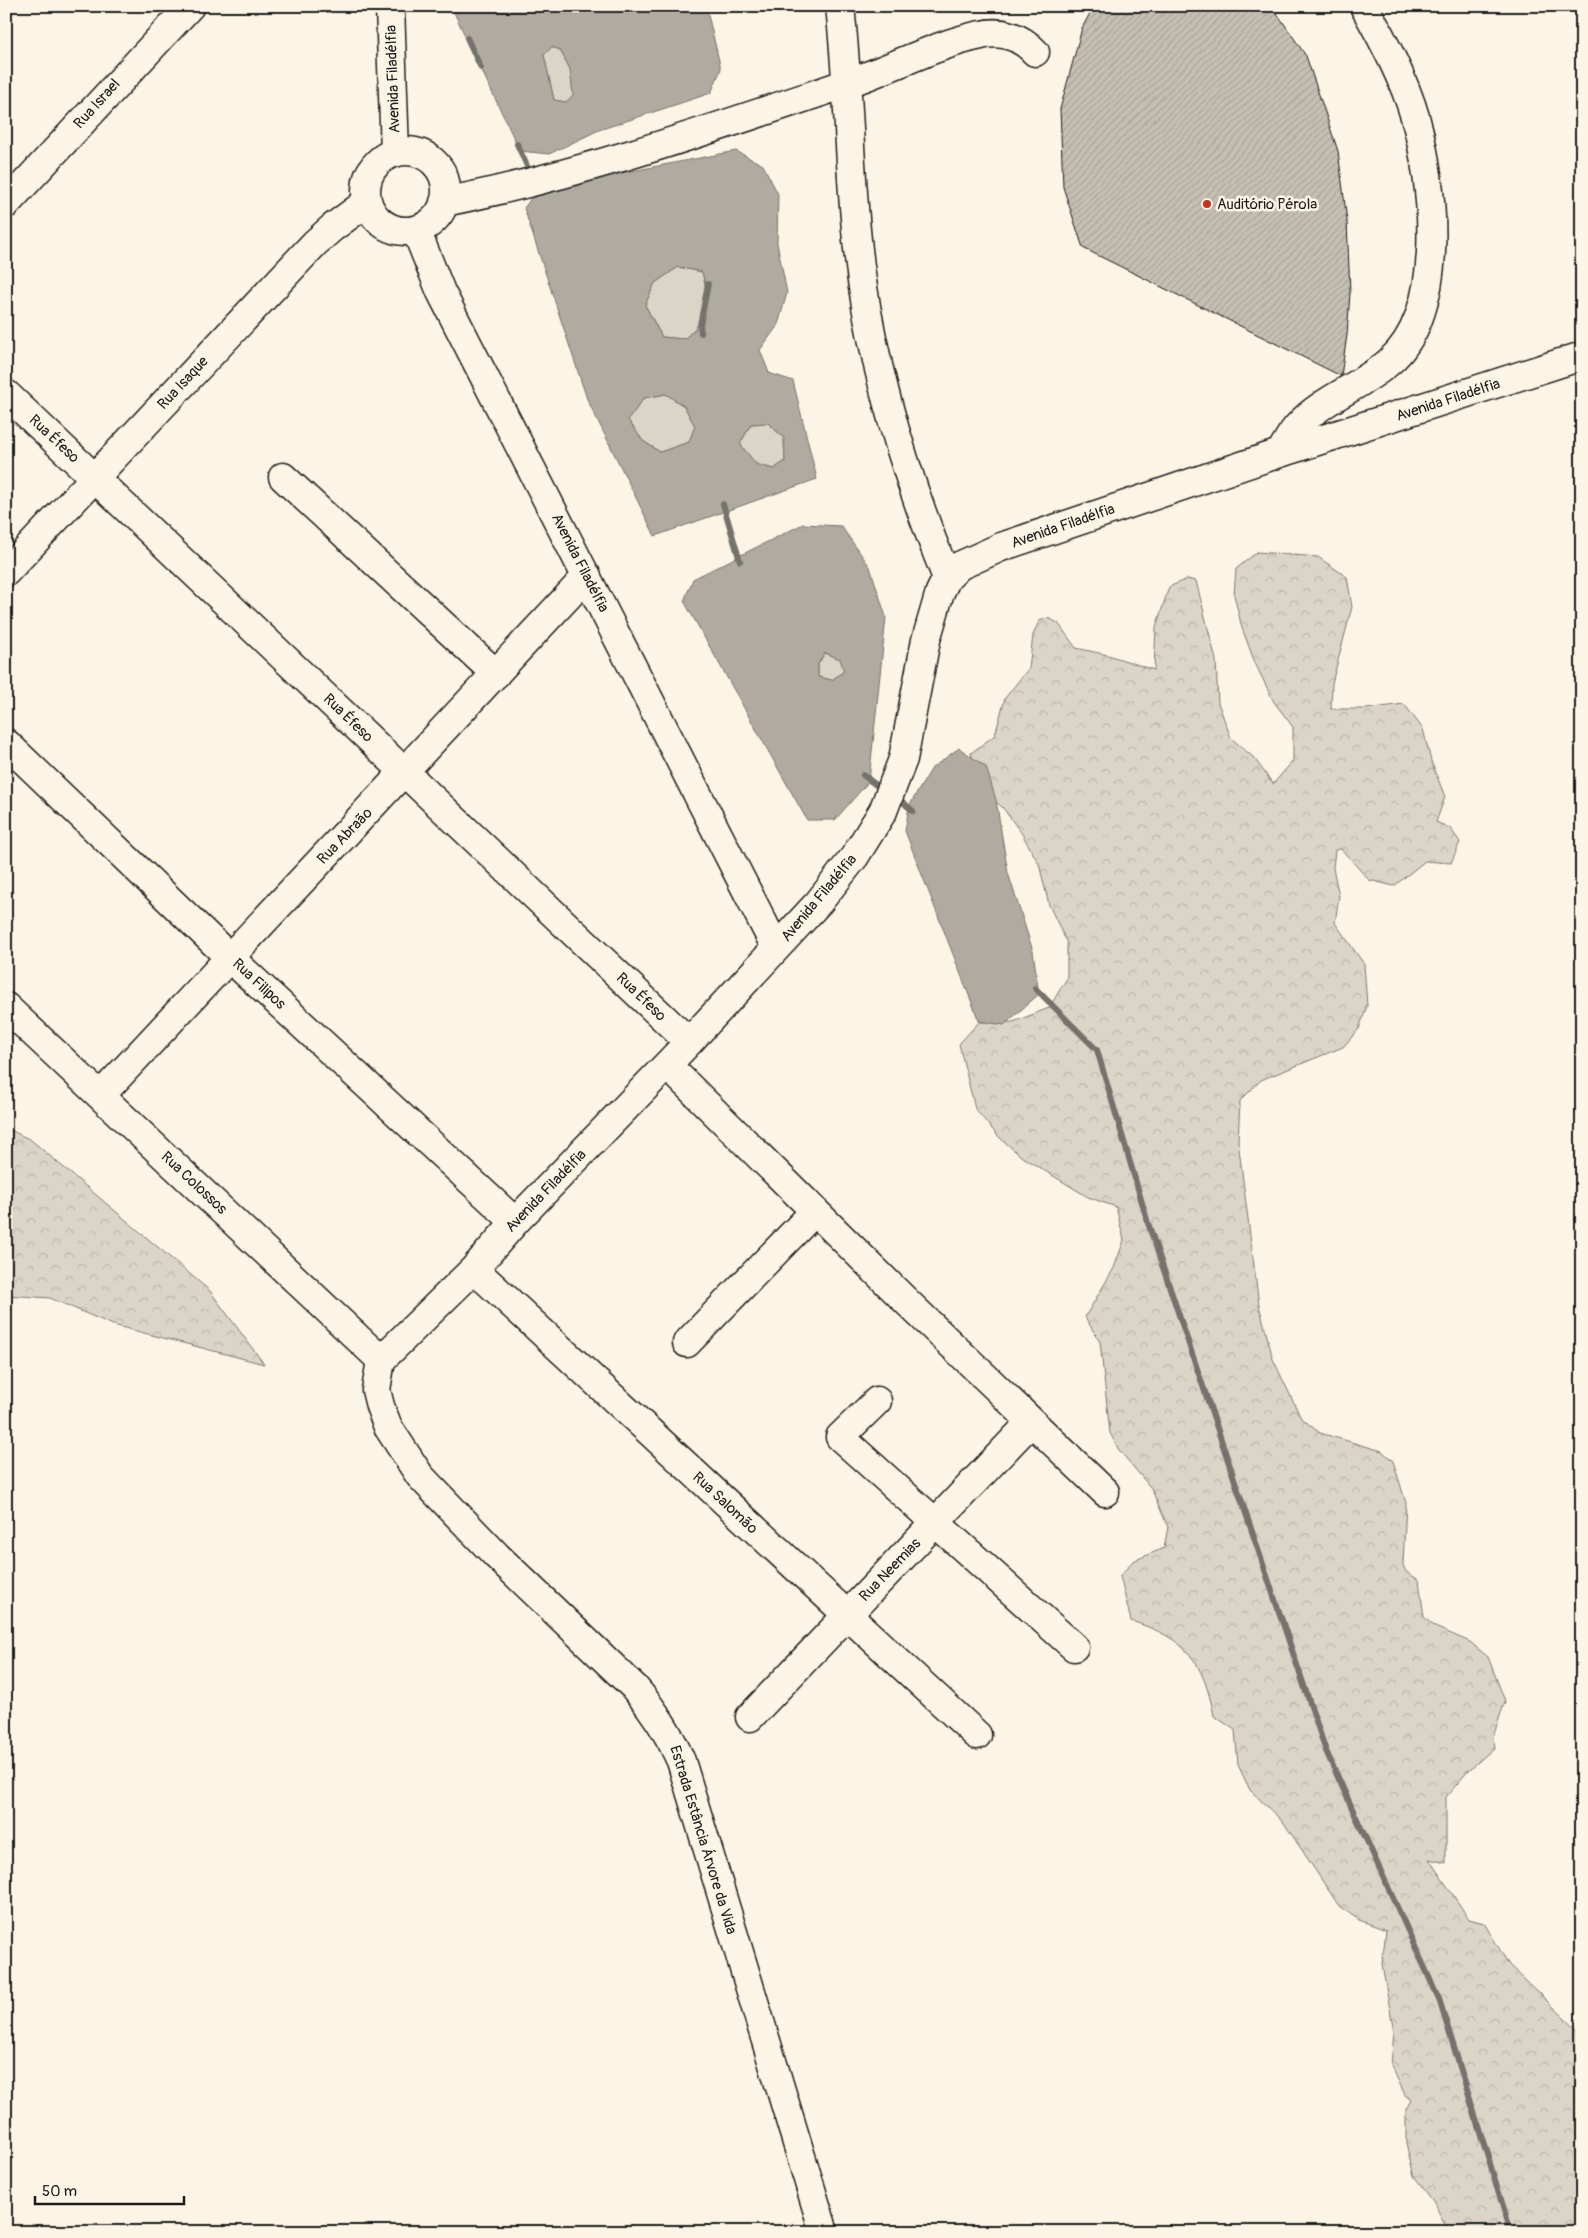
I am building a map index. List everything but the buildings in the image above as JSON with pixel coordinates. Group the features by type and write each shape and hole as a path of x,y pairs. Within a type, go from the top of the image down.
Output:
{"street":[{"name":"Rua Israel","path":"6,204 190,6"},
{"name":"Avenida Filadélfia","path":"390,6 395,153"},
{"path":"840,6 862,280 871,334 884,395 900,453 947,578"},
{"path":"1280,454 1299,424 1390,362 1413,335 1425,301 1432,259 1429,185 1415,116 1385,44 1364,6"},
{"path":"367,202 374,216 386,226 400,231 416,230 433,219 444,202 520,185 655,146 845,84 980,35 992,33 1014,37 1026,43 1035,52"},
{"name":"Avenida Filadélfia","path":"367,202 366,186 371,172 381,160 395,153 409,152 423,155 434,163 442,174 445,188 444,202"},
{"name":"Rua Isaque","path":"6,572 316,243 367,202"},
{"name":"Avenida Filadélfia","path":"416,230 441,292 776,948"},
{"name":"Avenida Filadélfia","path":"381,1360 474,1270 515,1222 689,1042 820,902 855,856 883,811 903,759 932,618 947,578 959,566 1001,547 1582,356"},
{"name":"Rua Éfeso","path":"6,394 689,1042"},
{"path":"283,477 496,674"},
{"name":"Rua Abraão","path":"101,1095 229,957 405,773 587,576"},
{"name":"Rua Filipos","path":"6,743 229,957 515,1222"},
{"name":"Rua Colossos","path":"6,1007 381,1360"},
{"path":"667,1065 1031,1422 1106,1492"},
{"path":"687,1343 816,1211"},
{"name":"Rua Salomão","path":"474,1270 977,1735"},
{"name":"Estrada Estância Árvore da Vida","path":"381,1360 376,1390 388,1427 420,1476 440,1499 634,1687 653,1709 669,1734 681,1761 824,2232"},
{"path":"877,1401 840,1437 1074,1647"},
{"name":"Rua Neemias","path":"750,1717 1031,1422"}],"green space":[{"path":"552,47 560,50 570,69 574,96 566,102 554,100 544,55"},
{"path":"678,267 702,272 707,301 706,309 699,323 684,339 662,337 645,305 655,283"},
{"path":"666,394 684,406 695,426 689,442 660,452 643,441 628,420 644,398"},
{"path":"768,423 784,438 785,461 774,469 755,464 740,444 751,424"},
{"path":"1257,552 1318,557 1347,577 1352,607 1332,683 1331,709 1366,709 1404,704 1423,729 1431,761 1445,797 1436,822 1450,828 1460,842 1451,863 1425,861 1394,886 1369,880 1341,849 1335,850 1333,868 1339,896 1335,923 1364,964 1367,1006 1359,1029 1343,1047 1261,1080 1240,1101 1238,1141 1259,1305 1273,1359 1301,1418 1320,1433 1382,1451 1393,1461 1406,1503 1403,1565 1406,1572 1419,1580 1424,1617 1435,1627 1470,1642 1488,1657 1505,1701 1493,1737 1494,1748 1469,1770 1446,1797 1446,1863 1429,1859 1469,1919 1484,1923 1509,1965 1582,2034 1582,2232 1449,2232 1433,2201 1414,2176 1406,2143 1406,2109 1411,2100 1405,2095 1391,2065 1394,2032 1382,1964 1386,1930 1359,1920 1339,1906 1284,1823 1250,1790 1238,1765 1235,1730 1214,1716 1204,1680 1189,1654 1166,1635 1131,1621 1120,1576 1133,1561 1164,1548 1168,1527 1151,1488 1119,1450 1110,1433 1100,1342 1085,1317 1114,1268 1124,1240 1116,1207 1088,1197 1022,1157 999,1137 975,1109 959,1044 979,1022 1013,1022 1049,1008 1067,978 1067,943 1049,905 1039,864 1022,834 1003,808 981,788 971,753 995,735 1005,698 1029,668 1033,635 1039,621 1048,618 1058,623 1076,648 1108,655 1154,670 1156,627 1169,587 1187,579 1196,581 1216,660 1218,703 1231,738 1254,758 1273,784 1293,761 1293,727 1274,702 1255,663 1242,628 1234,595 1236,569"},
{"path":"825,653 841,659 844,671 832,680 818,677 818,664"},
{"path":"6,1128 31,1140 210,1291 264,1364 113,1325 50,1298 6,1295"}],"shaded area":[{"path":"451,6 706,6 721,69 711,93 599,130 549,154 520,151","holes":["552,47 560,50 570,69 573,95 566,102 554,100 544,55"]},
{"path":"736,151 763,165 778,194 777,243 787,293 778,325 760,350 769,373 793,381 817,479 655,536 587,399 524,208 538,189","holes":["678,267 702,272 708,295 701,324 684,339 662,337 645,305 655,283","666,394 684,406 695,426 689,442 660,452 643,441 628,420 644,398","768,423 784,438 785,461 774,469 756,464 740,444 751,424"]},
{"path":"803,524 841,526 870,567 886,617 869,781 835,820 807,820 684,601 693,579","holes":["825,653 840,659 844,671 832,680 818,677 818,664"]},
{"path":"959,748 986,767 996,800 1008,873 1033,951 1039,994 1004,1025 979,1021 905,831 909,806 932,768"}],"waterway":[{"path":"467,38 481,68"},
{"path":"517,144 527,166"},
{"path":"701,333 700,325 708,284"},
{"path":"723,504 740,561"},
{"path":"863,775 876,785"},
{"path":"904,803 913,811"},
{"path":"1035,988 1097,1050 1148,1223 1326,1751 1439,1999 1511,2232"}],"place":[{"name":"Auditório Pérola","path":"1207,204"}]}
